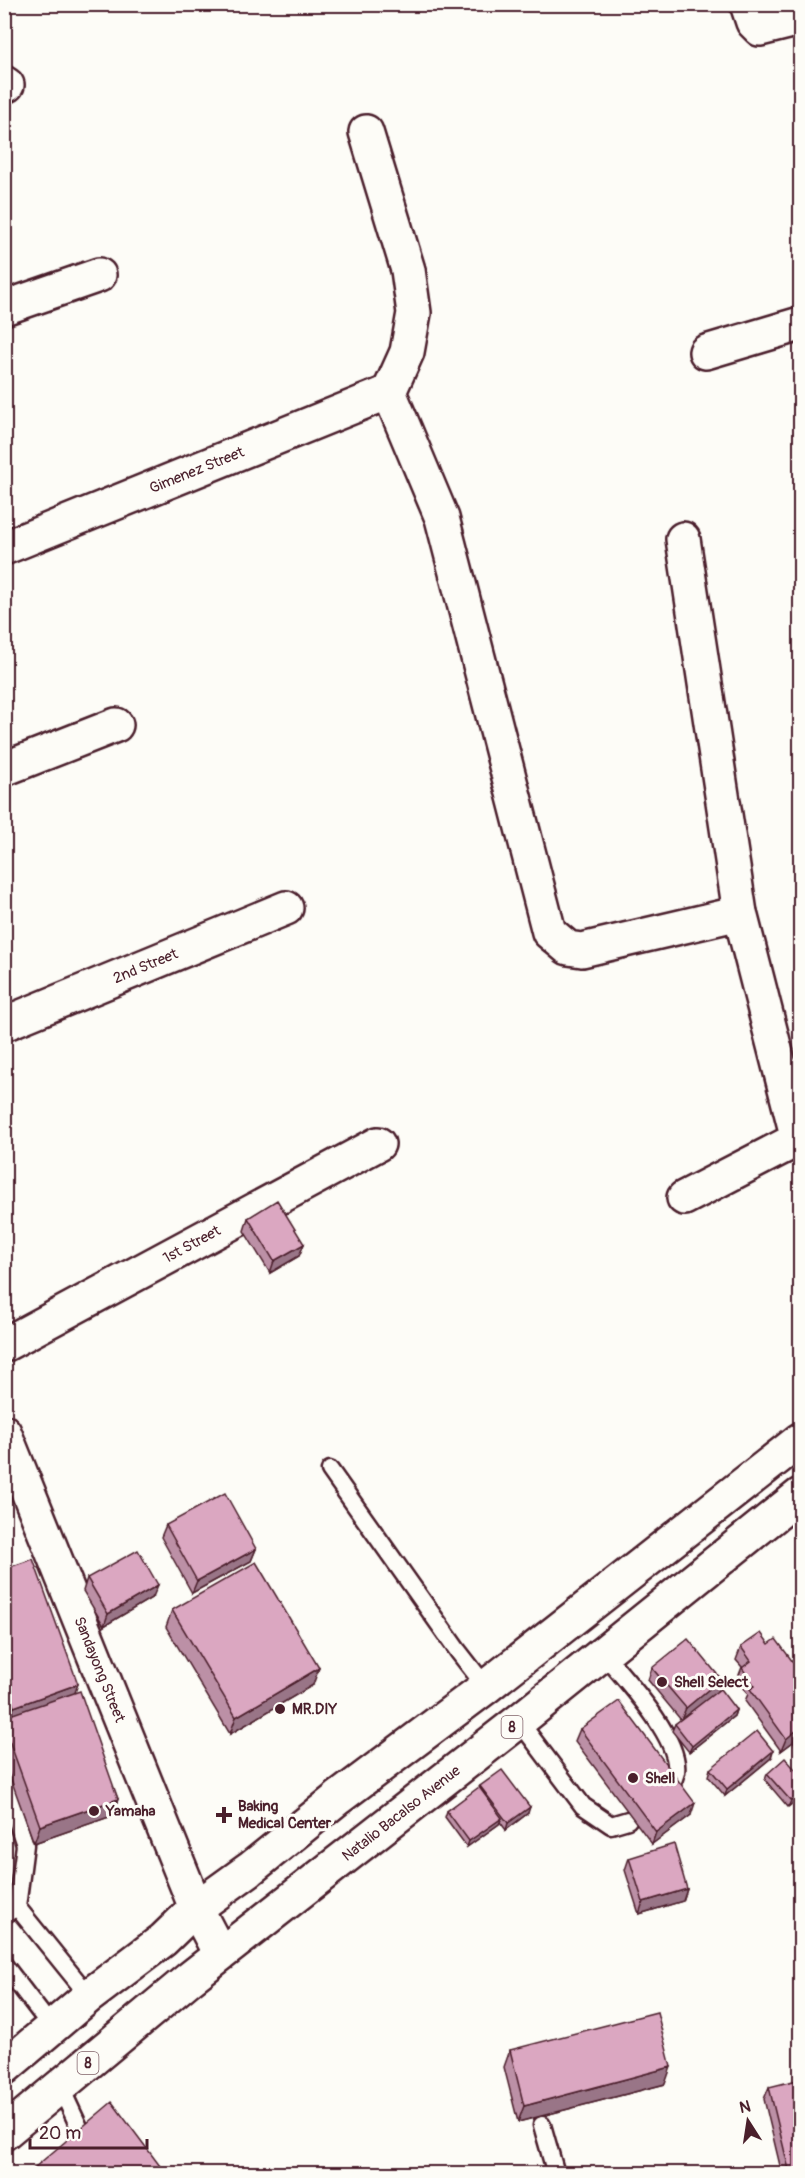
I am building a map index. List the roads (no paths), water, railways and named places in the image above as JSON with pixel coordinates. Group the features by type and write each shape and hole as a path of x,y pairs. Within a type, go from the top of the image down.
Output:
{"main road":[{"path":"747,4 753,22 760,29 801,19"},
{"path":"366,132 408,270 414,313 407,352 389,392 442,518 549,932 568,948 582,950 740,913"},
{"path":"4,308 99,275"},
{"path":"706,352 801,324"},
{"name":"Gimenez Street","path":"4,548 389,392"},
{"path":"683,539 740,913 799,1138 684,1198"},
{"path":"4,769 116,725"},
{"name":"2nd Street","path":"4,1024 285,908"},
{"name":"1st Street","path":"4,1346 378,1144"},
{"name":"Sandayong Street","path":"4,1432 196,1908 220,1954"},
{"path":"4,2068 53,2029 89,1996 149,1951 196,1908 486,1687 801,1440"},
{"name":"Natalio Bacalso Avenue","path":"4,2133 220,1954 519,1721 602,1652 801,1495"}],"lane":[{"path":"330,1470 486,1687"},
{"path":"602,1652 657,1718 675,1757 676,1771 671,1785"},
{"path":"519,1721 583,1806 611,1825 628,1820"},
{"path":"4,1782 25,1845 11,1911 89,1996"},
{"path":"4,1965 53,2029"},
{"path":"60,2086 79,2127 81,2174"},
{"path":"542,2125 556,2174"}],"place":[{"name":"Shell Select","path":"662,1682"},
{"name":"MR.DIY","path":"280,1709"},
{"name":"Shell","path":"633,1778"},
{"name":"Yamaha","path":"94,1811"},
{"name":"Baking Medical Center","path":"224,1815"}]}
